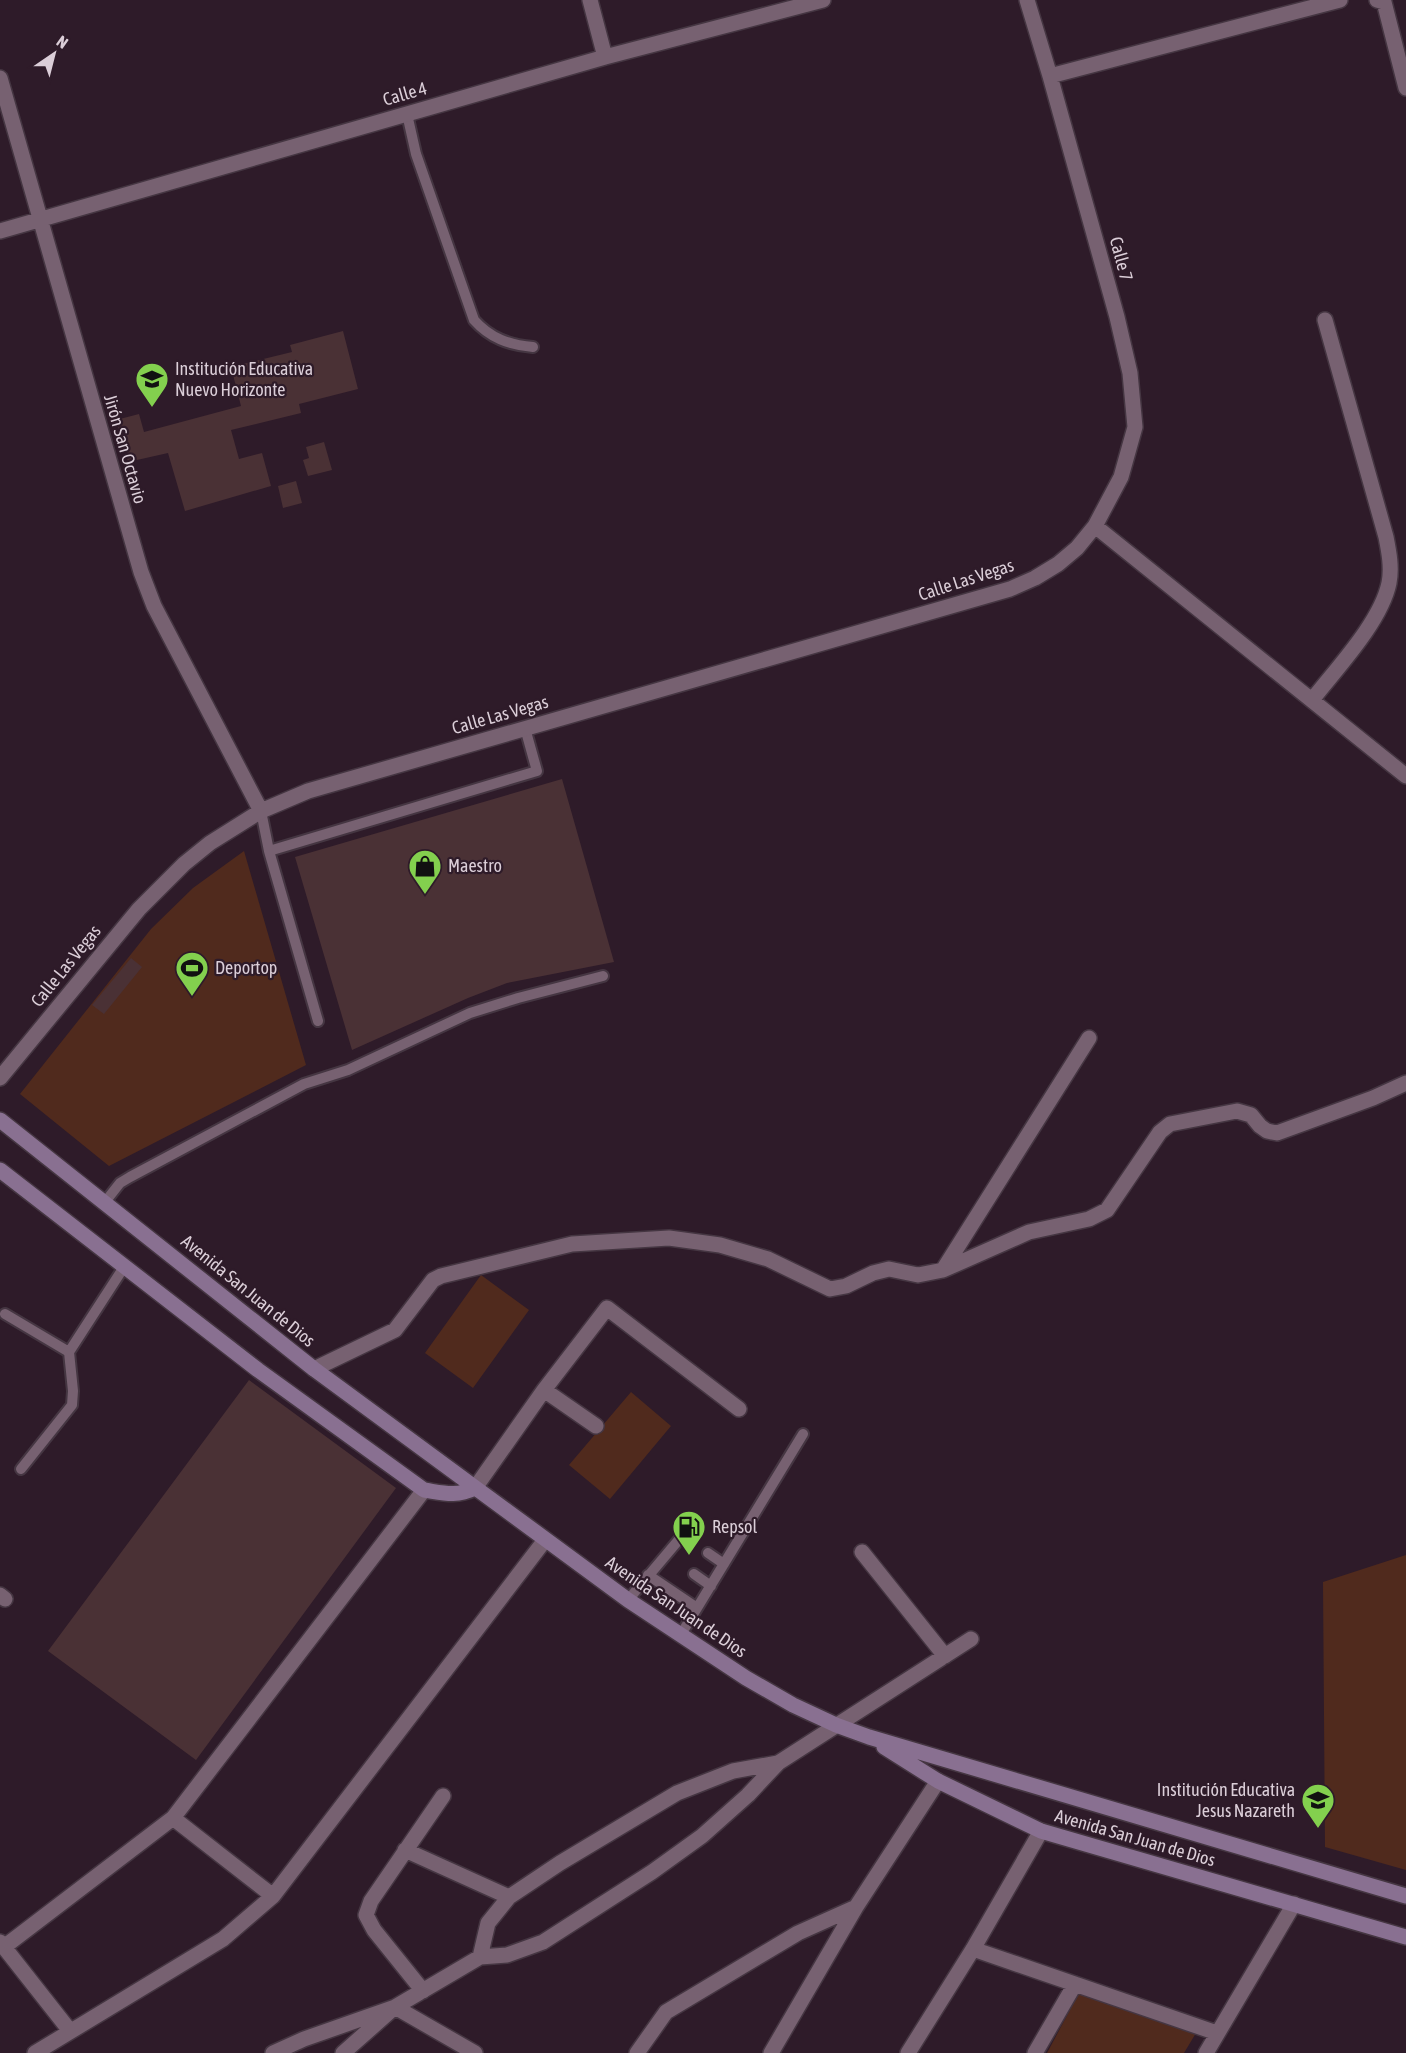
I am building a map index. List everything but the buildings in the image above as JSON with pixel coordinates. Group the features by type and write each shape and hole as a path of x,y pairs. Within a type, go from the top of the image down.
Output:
{"main road":[{"name":"Avenida San Juan de Dios","path":"0,1120 314,1369 545,1540 680,1636 793,1705 869,1737 1406,1896"},
{"path":"0,1170 258,1370 424,1490 462,1494 475,1488"},
{"name":"Avenida San Juan de Dios","path":"869,1737 938,1781 1041,1831 1406,1937"}],"street":[{"path":"590,0 605,57"},
{"name":"Calle 4","path":"0,231 605,57 823,0"},
{"name":"Calle 7","path":"1027,0 1117,317 1130,373 1135,427 1121,477 1095,526"},
{"path":"1050,76 1340,0"},
{"path":"1377,0 1384,2 1406,88"},
{"name":"Jirón San Octavio","path":"0,78 141,572 154,606 261,811"},
{"path":"1312,700 1358,642 1376,613 1389,583 1390,560 1386,537 1325,321"},
{"path":"1095,526 1406,776"},
{"name":"Calle Las Vegas","path":"0,1078 106,948 160,887 210,843 261,811 308,791 1010,589 1058,564 1077,548 1095,526"},
{"path":"943,1270 1089,1038"},
{"path":"314,1369 395,1330 433,1280 441,1275 572,1244 669,1238 720,1245 768,1259 830,1289 846,1286 873,1273 889,1269 918,1275 943,1270 1029,1232 1089,1220 1107,1210 1160,1132 1170,1124 1237,1111 1251,1115 1267,1131 1277,1133 1406,1083"},
{"path":"475,1488 544,1390 607,1308 739,1409"},
{"path":"544,1390 596,1426"},
{"path":"70,2031 2,1945 173,1818 424,1490"},
{"path":"35,2053 223,1939 273,1896 545,1540"},
{"path":"862,1552 945,1656"},
{"path":"273,2053 304,2039 395,2007 480,1957 507,1955 543,1942 652,1872 702,1836 748,1795 778,1763 971,1639"},
{"path":"480,1957 488,1923 509,1897 560,1863 677,1793 733,1771 778,1763"},
{"path":"777,2051 856,1907 938,1781"},
{"path":"423,1991 374,1930 366,1915 371,1901 443,1796"},
{"path":"173,1818 273,1896"},
{"path":"908,2053 973,1949 1041,1831"},
{"path":"405,1850 509,1897"},
{"path":"1206,2053 1294,1904"},
{"path":"637,2053 666,2012 798,1933 856,1907"},
{"path":"973,1949 1217,2033"},
{"path":"1035,2053 1075,1984"},
{"path":"344,2053 395,2007"},
{"path":"395,2007 475,2053"}],"lane":[{"path":"407,114 416,154 474,320 502,341 516,346 533,347"},
{"path":"269,852 537,771 525,728"},
{"path":"261,811 269,852 318,1021"},
{"path":"105,1202 120,1183 130,1177 304,1084 348,1070 470,1013 603,976"},
{"path":"21,1469 72,1406 74,1391 69,1352 124,1267"},
{"path":"5,1314 69,1352"},
{"path":"680,1636 803,1434"},
{"path":"628,1600 648,1575 668,1557 682,1536 684,1538"},
{"path":"708,1553 724,1564"},
{"path":"694,1574 711,1586"},
{"path":"648,1575 697,1608"}],"shaded area":[{"name":"Deportop","path":"244,851 306,1065 109,1166 20,1094 151,929 193,888"},
{"path":"481,1275 529,1310 473,1388 425,1353"},
{"path":"631,1392 671,1426 610,1499 569,1465"},
{"path":"1406,1555 1406,1870 1325,1847 1323,1582"},
{"path":"1079,1993 1196,2033 1184,2053 1047,2053"}],"place":[{"name":"Institución Educativa Nuevo Horizonte","path":"152,408"},
{"name":"Maestro","path":"425,895"},
{"name":"Deportop","path":"192,997"},
{"name":"Repsol","path":"689,1556"},
{"name":"Institución Educativa Jesus Nazareth","path":"1318,1829"}]}
